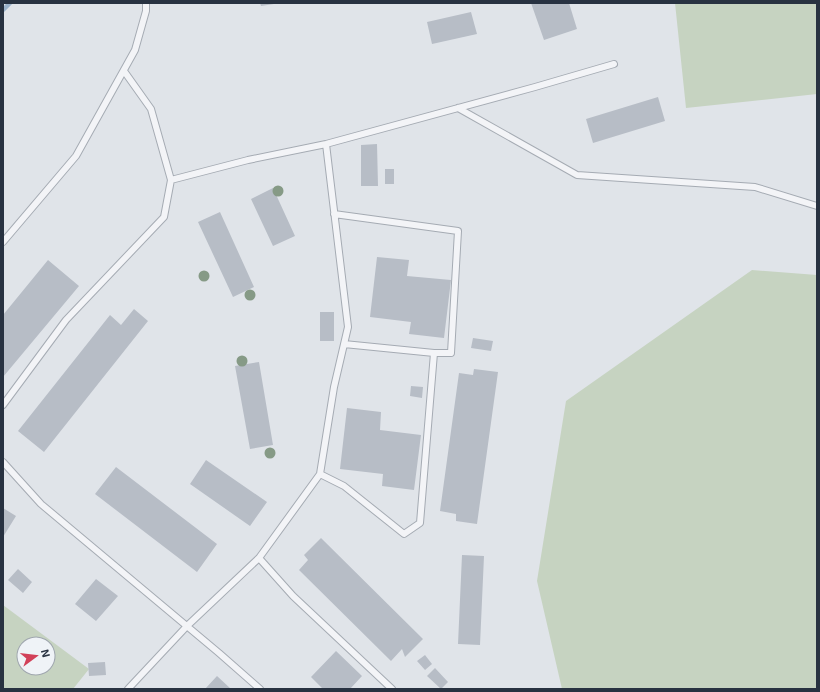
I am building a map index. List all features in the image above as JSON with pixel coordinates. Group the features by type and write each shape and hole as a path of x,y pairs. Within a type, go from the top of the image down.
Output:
{"lane":[{"path":"3,242 76,156 135,50 146,11 146,3"},
{"path":"171,180 248,160 326,144 614,64"},
{"path":"3,404 66,320 164,217 171,180 151,109 124,71"},
{"path":"458,108 577,175 755,187 817,206"},
{"path":"128,689 187,626 259,558 320,474 334,386 348,327 326,144"},
{"path":"334,214 458,231 451,353 434,354 344,344"},
{"path":"320,474 344,486 404,534 420,523 434,354"},
{"path":"3,462 41,504 260,689"},
{"path":"259,558 293,596 392,689"}],"green space":[{"path":"675,3 817,3 817,94 686,108"},
{"path":"752,270 817,275 817,689 562,689 537,581 566,401"},
{"path":"3,605 45,636 16,636 16,676 56,676 56,644 89,669 73,689 3,689"}],"building":[{"path":"260,3 274,3 274,4 261,6"},
{"path":"531,3 569,3 577,29 544,40"},
{"path":"471,12 477,34 432,44 427,22"},
{"path":"658,97 665,121 593,143 586,119"},
{"path":"377,144 378,186 361,186 361,145"},
{"path":"385,169 394,169 394,184 385,184"},
{"path":"273,188 295,236 273,246 251,199"},
{"path":"220,212 254,287 233,297 198,222"},
{"path":"377,257 409,260 407,276 451,280 444,338 409,334 411,322 370,317"},
{"path":"48,260 79,286 3,377 3,315"},
{"path":"134,309 148,321 44,452 18,431 110,315 121,325"},
{"path":"320,312 334,312 334,341 320,341"},
{"path":"473,338 493,341 491,351 471,348"},
{"path":"259,362 273,445 250,449 235,366"},
{"path":"474,369 498,372 477,524 456,521 456,514 440,511 459,373 473,375"},
{"path":"411,386 423,387 422,398 410,396"},
{"path":"347,408 381,412 380,430 421,435 414,490 382,486 383,474 340,469"},
{"path":"206,460 267,502 250,526 190,484"},
{"path":"116,467 217,544 197,572 95,494"},
{"path":"3,508 16,516 3,537"},
{"path":"321,538 423,639 405,657 402,649 391,661 299,570 308,560 304,555"},
{"path":"462,555 484,556 480,645 458,644"},
{"path":"18,569 32,582 23,593 8,580"},
{"path":"96,579 118,596 96,621 75,604"},
{"path":"336,651 362,676 350,689 323,689 311,677"},
{"path":"425,655 432,664 425,670 417,661"},
{"path":"105,662 106,675 89,676 88,663"},
{"path":"435,668 448,682 441,689 427,676"},
{"path":"217,676 231,689 205,689"}],"waterway":[{"path":"3,10 10,3"}]}
